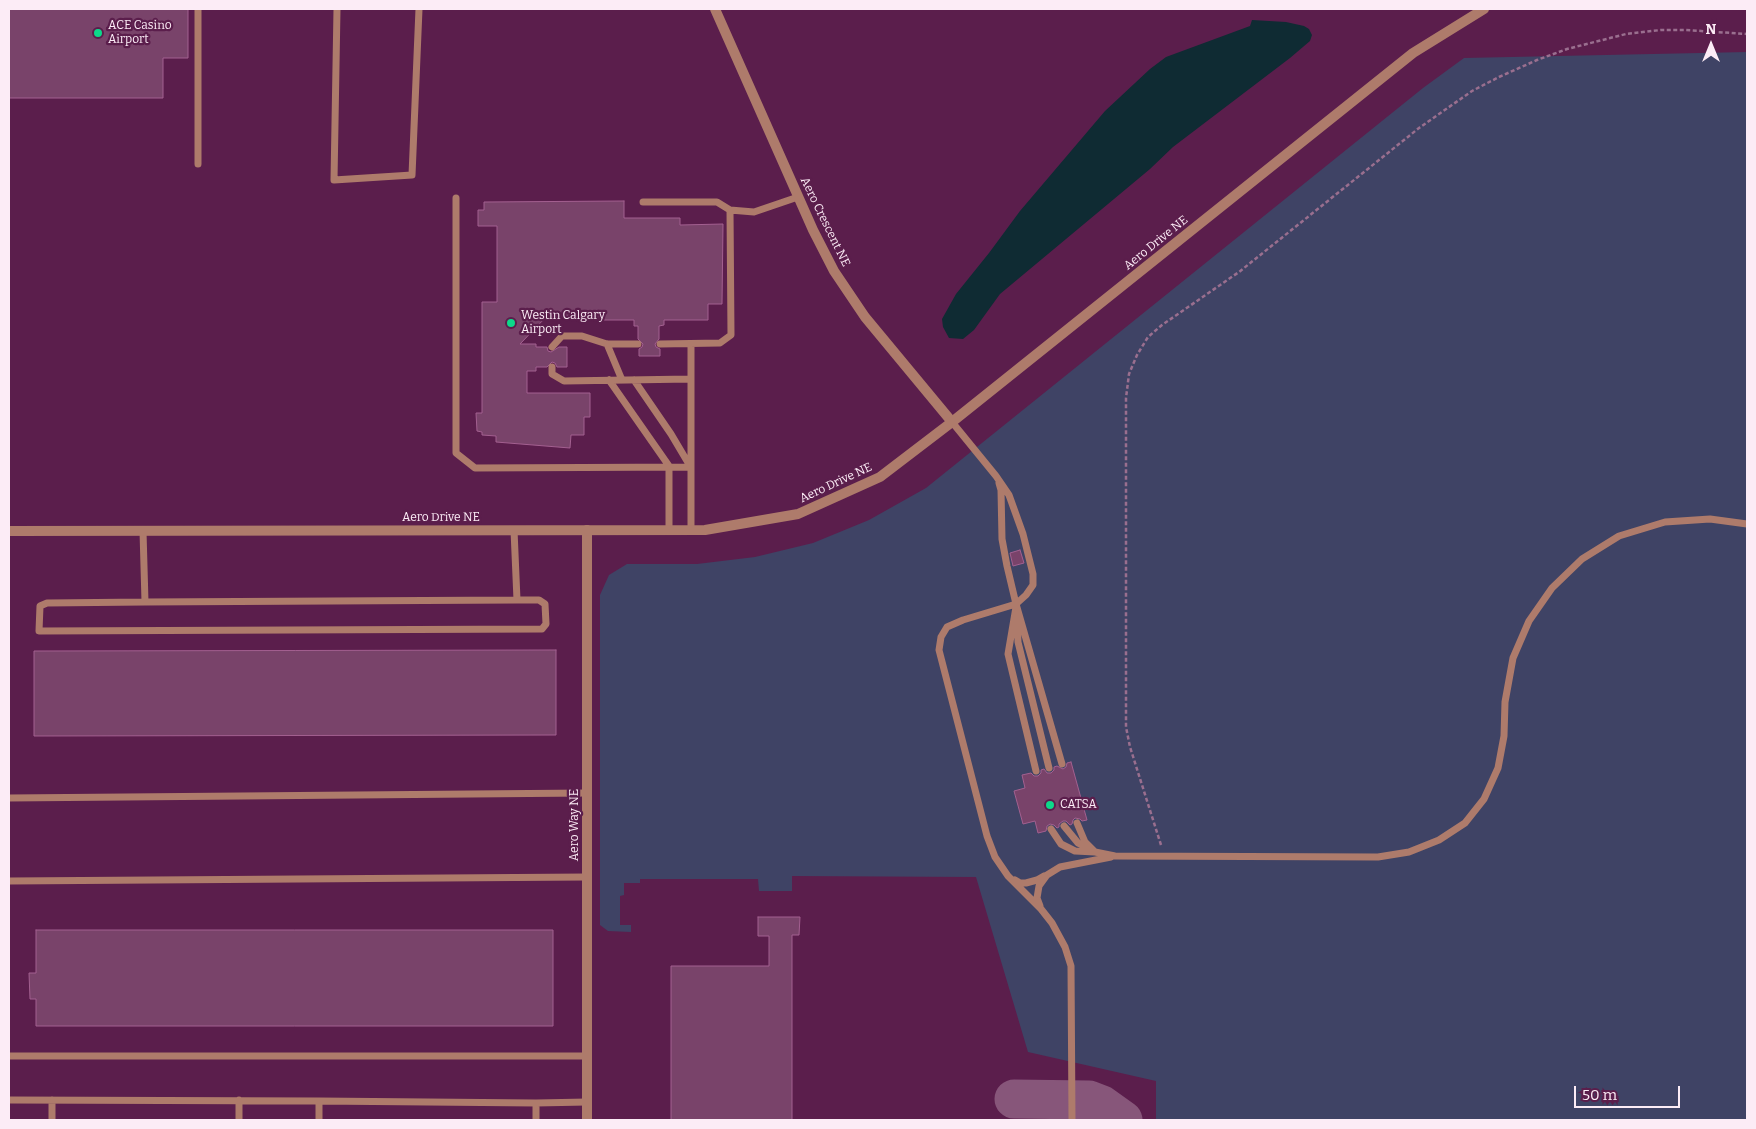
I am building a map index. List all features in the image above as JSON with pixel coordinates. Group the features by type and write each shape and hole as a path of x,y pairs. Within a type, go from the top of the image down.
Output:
{"street":[{"name":"Aero Crescent NE","path":"715,9 798,197 834,272 865,316 952,422"},
{"name":"Aero Drive NE","path":"9,531 705,530 798,514 880,477 952,422 1413,53 1484,9"},
{"name":"Aero Way NE","path":"587,530 587,1120"}],"lane":[{"path":"198,9 198,164"},
{"path":"337,9 334,180 412,175 419,9"},
{"path":"643,202 717,202 730,210 754,212 798,197"},
{"path":"456,198 456,452 475,468 690,466"},
{"path":"660,344 691,345 720,343 731,335 730,210"},
{"path":"552,347 562,336 582,336 607,344 638,344"},
{"path":"607,344 622,380"},
{"path":"690,530 691,345"},
{"path":"552,366 552,374 564,381 690,379"},
{"path":"609,380 669,466 669,530"},
{"path":"634,380 671,434 690,466"},
{"path":"952,422 1009,494 1024,534 1033,574 1033,584 1016,604 1008,654 1036,771"},
{"path":"996,476 1001,490 1002,539 1016,604 1062,764"},
{"path":"1008,876 1020,883 1026,883 1037,880 1060,867 1115,856 1378,857 1409,852 1438,840 1465,823 1484,798 1498,768 1504,736 1505,702 1513,658 1529,621 1552,588 1582,559 1619,536 1665,522 1710,519 1747,524"},
{"path":"514,530 516,600"},
{"path":"143,531 144,602"},
{"path":"540,600 545,604 546,624 542,629 39,631 40,606 47,603 144,602 540,600"},
{"path":"1016,604 1018,642 1049,768"},
{"path":"1016,604 963,620 947,627 941,637 939,650 987,836 995,857 1008,876 1041,909"},
{"path":"9,798 587,793"},
{"path":"1077,823 1085,842 1094,851"},
{"path":"1064,826 1078,843 1094,851 1115,856"},
{"path":"1052,829 1062,844 1075,851 1094,851"},
{"path":"1047,875 1039,886 1037,898 1041,909 1065,947 1071,966 1072,1120"},
{"path":"9,881 587,877"},
{"path":"9,1056 587,1056"},
{"path":"9,1100 587,1102"},
{"path":"52,1100 52,1120"},
{"path":"239,1100 239,1120"},
{"path":"319,1101 319,1120"},
{"path":"536,1103 536,1120"}],"path":[{"path":"1165,856 1130,747 1126,727 1126,398 1130,374 1137,355 1148,337 1162,325 1239,272 1419,128 1472,91 1499,77 1567,49 1626,34 1661,30 1747,34"}],"shaded area":[{"path":"1252,20 1286,22 1304,26 1309,29 1312,35 1310,41 1290,58 1173,147 1150,169 1000,294 974,330 963,339 949,338 943,327 942,319 956,294 1020,211 1105,111 1150,69 1166,57 1250,26"},
{"path":"1747,52 1747,1120 1156,1120 1156,1081 1028,1052 976,877 792,876 792,891 759,891 758,879 640,879 640,883 624,883 624,895 620,896 620,925 631,925 631,932 608,931 600,925 600,595 609,575 627,564 697,564 755,557 813,543 869,520 926,488 1423,88 1464,58"}],"building":[{"name":"ACE Casino Airport","path":"9,9 188,9 188,58 163,58 163,98 9,98"},
{"name":"Westin Calgary Airport","path":"624,201 624,218 680,218 680,225 723,224 722,304 708,304 708,320 664,320 664,325 659,326 659,339 655,344 660,349 660,356 639,356 639,349 643,344 638,339 638,326 634,326 634,320 585,320 583,316 547,316 520,344 536,344 536,347 547,347 548,351 551,352 559,347 567,347 567,367 557,367 552,362 547,367 536,367 536,371 527,371 527,393 590,393 590,417 584,417 584,435 571,435 570,448 496,442 496,436 482,435 482,432 477,431 476,413 482,413 482,302 497,302 497,226 478,226 478,210 484,210 484,202"},
{"path":"1020,550 1024,563 1013,566 1010,553"},
{"path":"556,650 556,735 34,736 34,651"},
{"name":"CATSA","path":"1071,762 1087,820 1082,821 1075,818 1070,825 1063,821 1057,828 1050,824 1047,826 1046,831 1038,833 1035,821 1023,824 1014,791 1025,788 1022,775 1031,773 1034,776 1038,776 1041,770 1044,769 1047,773 1051,773 1054,767 1057,766 1063,769 1067,763"},
{"path":"758,917 800,917 799,935 792,935 792,1120 671,1120 671,966 769,966 769,936 758,936"},
{"path":"36,930 553,930 553,1026 36,1026 36,999 30,999 29,973 36,973"}],"taxiway":[{"path":"1014,1099 1089,1100 1102,1105 1123,1120"}],"place":[{"name":"ACE Casino Airport","path":"98,33"},
{"name":"Westin Calgary Airport","path":"511,323"},
{"name":"CATSA","path":"1050,805"}]}
